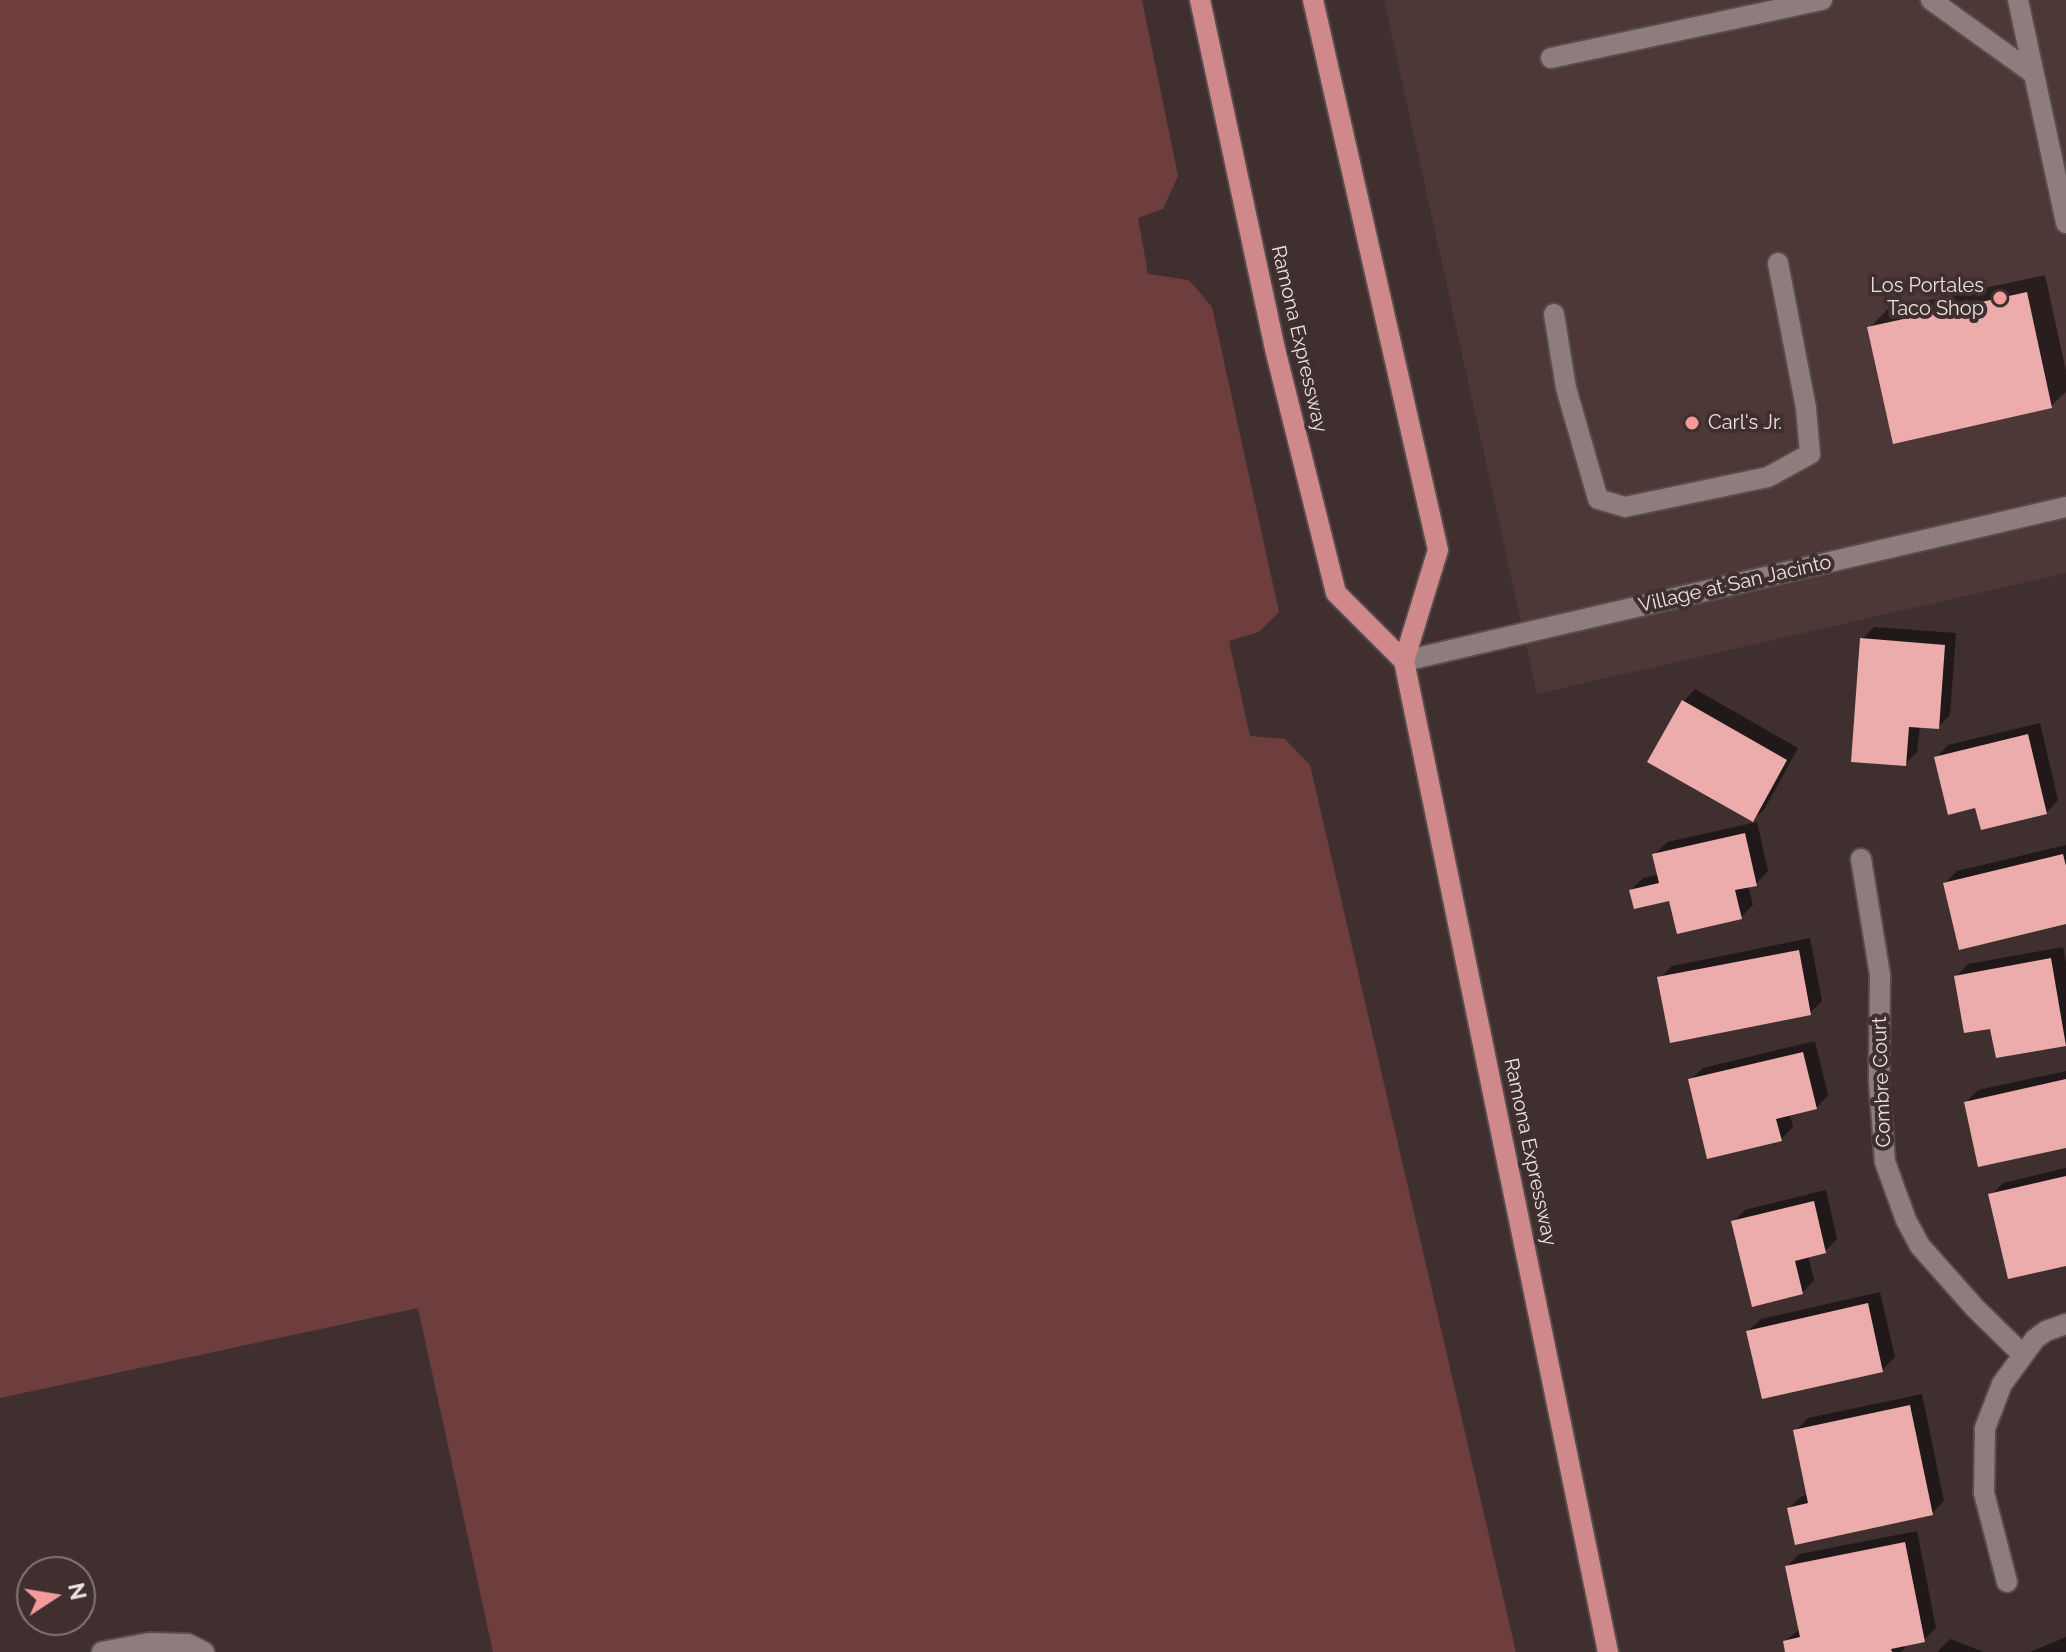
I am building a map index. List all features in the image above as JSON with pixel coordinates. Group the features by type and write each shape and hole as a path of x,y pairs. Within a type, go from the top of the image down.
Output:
{"main road":[{"name":"Ramona Expressway","path":"1200,0 1275,349 1336,593 1404,661"},
{"name":"Ramona Expressway","path":"1313,0 1438,550 1404,661 1608,1652"}],"street":[{"path":"1551,58 1822,0"},
{"path":"1931,0 2034,74"},
{"path":"2018,0 2066,223"},
{"path":"1554,314 1566,388 1598,499 1625,507 1768,477 1810,454 1806,408 1778,263"},
{"name":"Village at San Jacinto","path":"1404,661 2066,507"},
{"name":"Combre Court","path":"1861,859 1880,975 1879,1081 1885,1162 1906,1220 1920,1246 1975,1308 2023,1355"},
{"path":"2007,1582 1984,1493 1985,1428 2002,1384 2035,1339 2046,1331 2066,1324"},
{"path":"102,1652 149,1643 188,1644 204,1652"}],"shaded area":[{"path":"0,0 1142,0 1178,176 1163,209 1138,218 1148,274 1189,280 1212,307 1279,612 1259,632 1229,641 1250,736 1285,739 1310,765 1516,1652 493,1652 418,1308 0,1398"},
{"path":"1384,0 2066,0 2066,573 1537,694"}],"building":[{"path":"2027,292 2052,408 1893,444 1867,327"},
{"path":"1860,638 1945,645 1939,729 1909,727 1906,766 1851,762"},
{"path":"1682,700 1787,760 1753,822 1647,762"},
{"path":"2028,734 2047,814 1981,830 1975,808 1948,815 1934,757"},
{"path":"1745,833 1757,886 1735,890 1742,919 1677,934 1669,901 1634,909 1629,890 1659,883 1652,854"},
{"path":"2063,854 2066,866 2066,924 1959,950 1943,883"},
{"path":"1799,950 1811,1015 1670,1043 1657,977"},
{"path":"2051,958 2066,1046 1996,1058 1990,1029 1964,1033 1954,976"},
{"path":"1803,1052 1817,1109 1776,1119 1782,1141 1707,1159 1688,1079"},
{"path":"2066,1079 2066,1148 1978,1167 1964,1102"},
{"path":"2066,1176 2066,1266 2008,1279 1988,1194"},
{"path":"1814,1201 1826,1253 1795,1261 1803,1294 1752,1307 1731,1221"},
{"path":"1868,1303 1883,1372 1762,1399 1746,1331"},
{"path":"1910,1405 1933,1515 1795,1545 1787,1508 1808,1503 1793,1430"},
{"path":"1905,1542 1925,1642 1891,1649 1892,1652 1785,1652 1783,1641 1800,1637 1785,1566"}],"place":[{"name":"Los Portales Taco Shop","path":"2000,298"},
{"name":"Carl's Jr.","path":"1692,423"}]}
